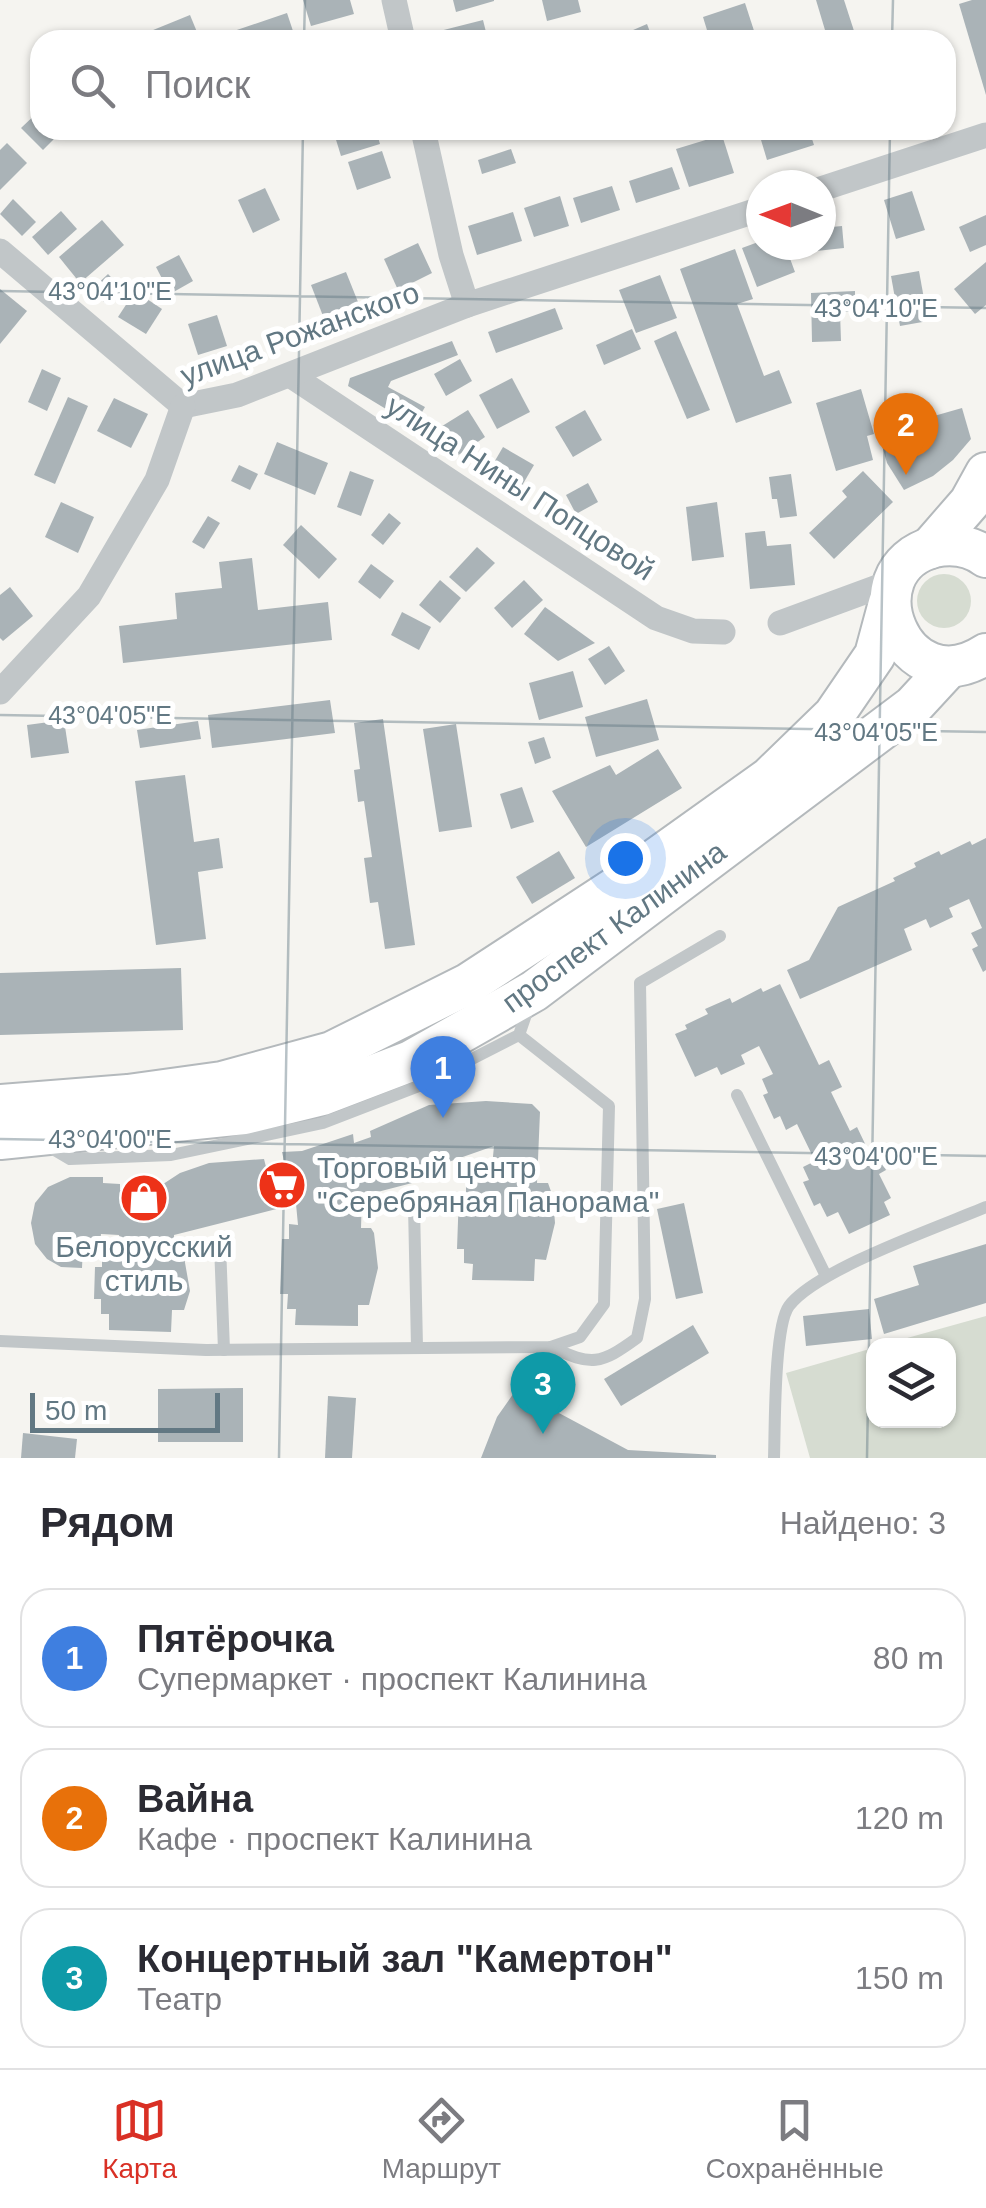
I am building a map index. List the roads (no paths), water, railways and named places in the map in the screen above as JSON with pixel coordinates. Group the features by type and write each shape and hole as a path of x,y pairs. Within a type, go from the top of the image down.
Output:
{"main road":[{"path":"892,592 909,560 930,548 970,502 986,473"},
{"path":"930,548 953,545 976,550 986,558"},
{"name":"проспект Калинина","path":"892,592 893,628 906,648 926,662 967,660"},
{"name":"проспект Калинина","path":"0,1105 222,1082 332,1052 468,984 615,888 769,778 834,715 875,655 892,592"},
{"name":"проспект Калинина","path":"17,1138 244,1114 322,1096 410,1061 534,992 914,706 967,660"}],"street":[{"path":"394,0 401,30"},
{"path":"836,184 986,135"},
{"path":"425,140 467,306"},
{"name":"улица Рожанского","path":"0,692 88,596 156,480 183,406 237,394 467,306 746,214"},
{"path":"0,250 183,406"},
{"name":"улица Нины Попцовой","path":"290,375 656,618 693,630 723,632"},
{"path":"780,623 892,592"}],"lane":[{"path":"552,1347 582,1361 611,1357 637,1338 644,1299 640,983 720,936"},
{"path":"17,1138 70,1159 171,1155 323,1123 419,1086 519,1035 534,992"},
{"path":"0,1342 224,1350 552,1347 580,1337 604,1304 609,1106 519,1035"},
{"path":"736,1095 826,1276"},
{"path":"414,1206 417,1348"},
{"path":"774,1458 788,1308 826,1276 986,1207"},
{"path":"220,1244 224,1350"}],"place":[{"name":"Вайна","path":"906,475"},
{"name":"Пятёрочка","path":"443,1118"},
{"name":"Торговый центр \"Серебряная Панорама\"","path":"282,1185"},
{"name":"Белорусский стиль","path":"144,1198"},
{"name":"Концертный зал \"Камертон\"","path":"543,1434"}]}
